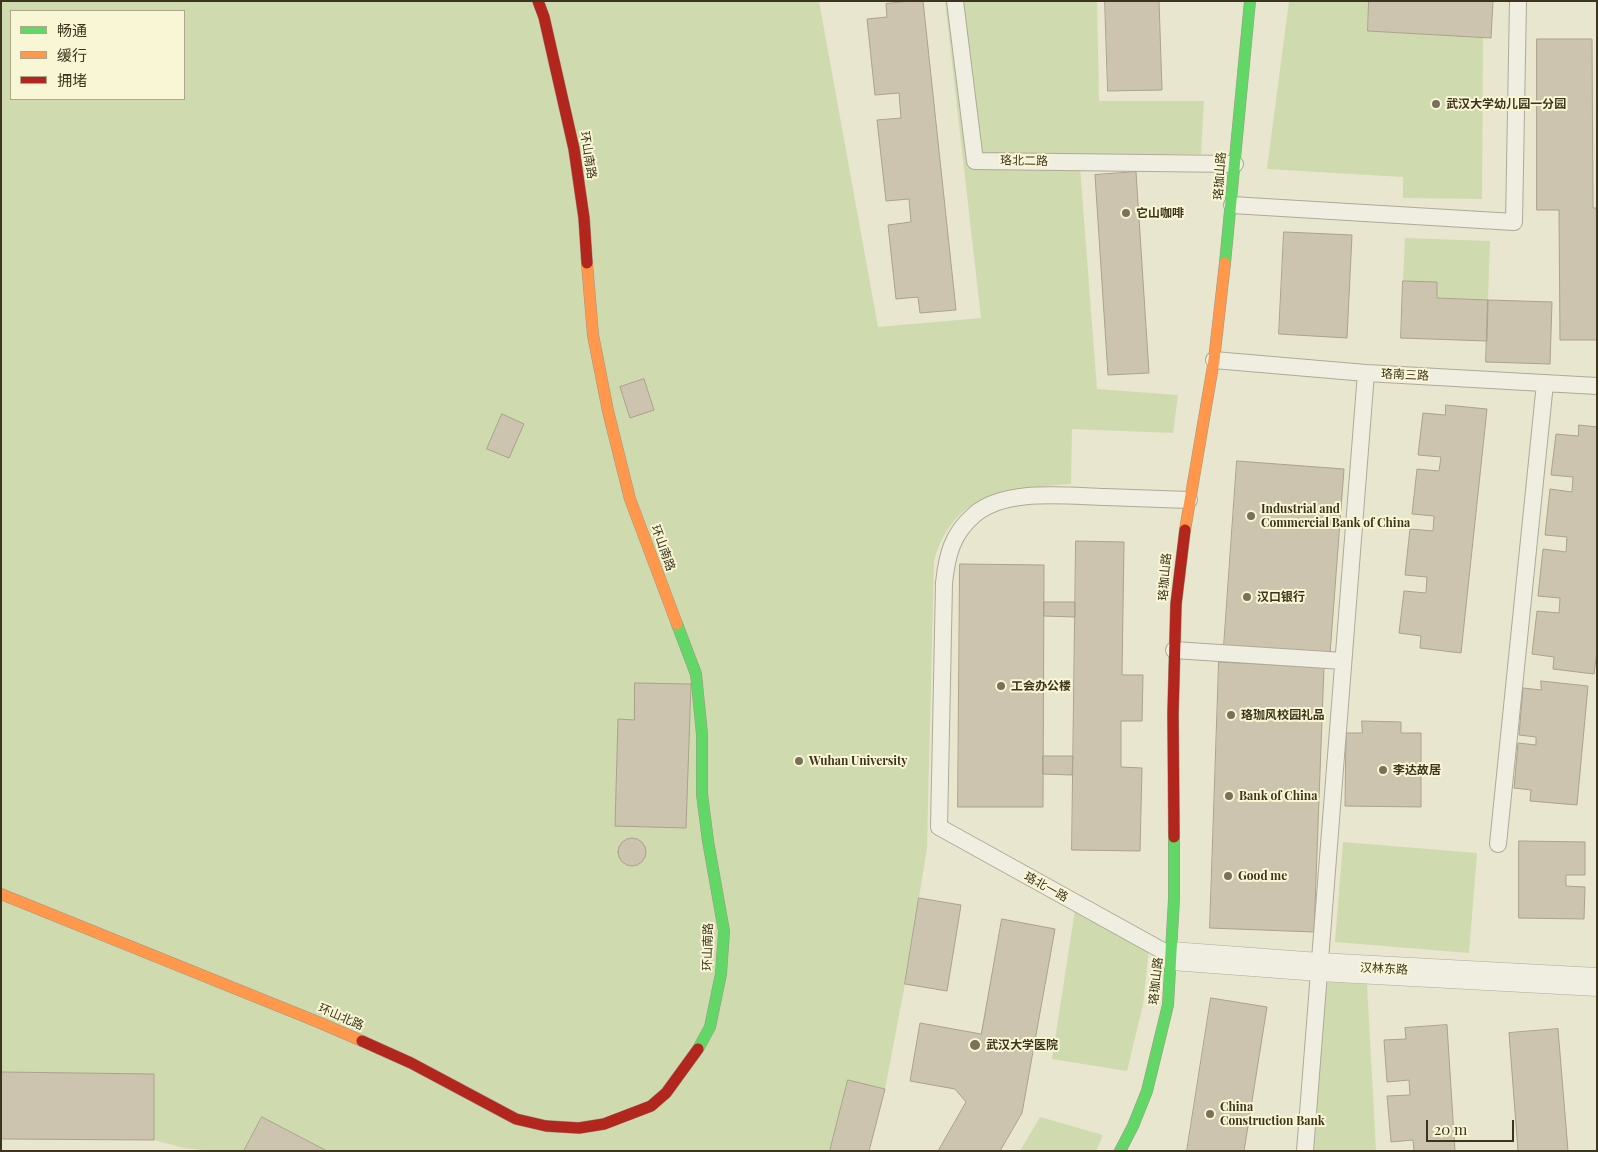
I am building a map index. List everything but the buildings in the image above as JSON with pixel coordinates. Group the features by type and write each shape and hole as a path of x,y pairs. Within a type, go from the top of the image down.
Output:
{"street":[{"name":"环山南路","path":"538,1 544,17 574,149 584,218 593,335 608,411 630,499 696,674 699,699 702,734 702,794 708,841 724,931 721,974 710,1026 694,1055 666,1092"},
{"name":"珞珈山路","path":"1120,1151 1140,1111 1153,1069 1168,1005 1172,956 1175,830 1173,764 1174,650 1180,560 1214,360 1232,206 1250,1"},
{"name":"环山北路","path":"1,894 318,1022 411,1063 516,1119 546,1126 580,1128 604,1124 651,1106 666,1092"},
{"name":"汉林东路","path":"1172,956 1318,967 1597,982"}],"lane":[{"name":"珞北二路","path":"955,1 975,161 1235,164"},
{"path":"1232,206 1514,222 1518,1"},
{"name":"珞南三路","path":"1214,360 1366,373 1597,386"},
{"path":"1305,1151 1366,373"},
{"path":"1498,844 1545,383"},
{"name":"珞北一路","path":"1172,956 939,827 944,583 947,557 954,539 964,524 986,507 998,502 1049,495 1189,500"},
{"path":"1174,650 1343,660"}],"green space":[{"name":"Wuhan University","path":"1,1 819,1 878,327 981,318 945,1 1097,1 1099,101 1204,101 1201,154 1079,154 1097,389 1178,395 1173,433 1072,429 1071,484 1026,488 986,498 970,507 955,519 943,537 934,561 927,848 905,984 885,1089 848,1080 830,1151 327,1151 262,1117 244,1151 212,1151 184,1148 154,1140 154,1074 1,1072"},
{"path":"1289,1 1369,1 1368,31 1483,37 1482,199 1403,198 1403,177 1267,169"},
{"path":"1405,238 1490,241 1488,300 1437,298 1437,282 1403,281"},
{"path":"1343,842 1477,853 1469,953 1335,942"},
{"path":"1075,910 1149,948 1143,1005 1127,1071 1052,1059"},
{"path":"1327,982 1367,984 1376,1151 1312,1151"},
{"path":"1040,1117 1103,1135 1096,1151 1020,1151"}],"traffic: fast":[{"path":"1225,263 1250,1"},
{"path":"677,624 696,674 702,734 702,794 708,841 724,931 721,974 710,1027 698,1049"},
{"path":"1120,1151 1133,1126 1147,1091 1168,1005 1174,899 1174,837"}],"traffic: slow":[{"path":"587,263 593,335 608,411 630,499 677,624"},
{"path":"1185,530 1214,360 1225,263"},
{"path":"1,894 362,1041"}],"traffic: jam":[{"path":"538,1 544,17 574,149 584,218 587,263"},
{"path":"1174,837 1173,713 1176,604 1185,530"},
{"path":"362,1041 411,1063 516,1119 546,1126 579,1128 604,1124 651,1106 666,1093 698,1049"}],"place":[{"name":"武汉大学幼儿园一分园","path":"1436,104"},
{"name":"它山咖啡","path":"1126,213"},
{"name":"Industrial and Commercial Bank of China","path":"1251,516"},
{"name":"汉口银行","path":"1247,597"},
{"name":"工会办公楼","path":"1001,686"},
{"name":"珞珈风校园礼品","path":"1231,715"},
{"name":"Wuhan University","path":"799,761"},
{"name":"李达故居","path":"1383,770"},
{"name":"Bank of China","path":"1229,796"},
{"name":"Good me","path":"1228,876"},
{"name":"武汉大学医院","path":"975,1045"},
{"name":"China Construction Bank","path":"1210,1114"}]}
